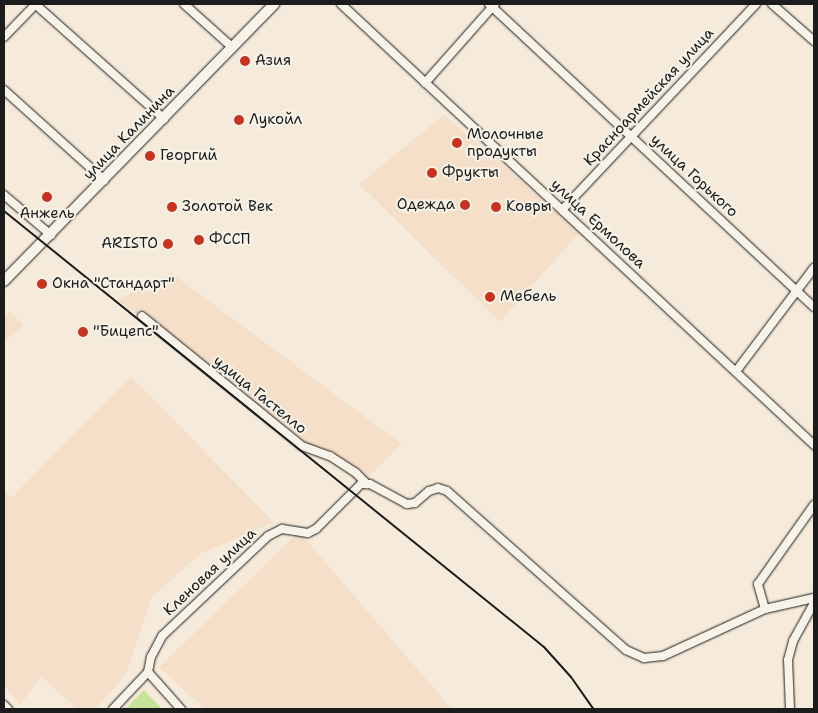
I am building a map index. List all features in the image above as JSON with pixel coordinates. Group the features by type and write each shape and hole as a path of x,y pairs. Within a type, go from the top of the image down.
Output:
{"main road":[{"name":"улица Калинина","path":"4,281 51,235 274,4"}],"street":[{"path":"4,37 35,4 164,119"},
{"path":"184,4 232,47"},
{"name":"улица Ермолова","path":"341,4 737,370 814,445"},
{"name":"Красноармейская улица","path":"562,210 756,4"},
{"path":"772,4 814,41"},
{"path":"425,83 493,5"},
{"name":"улица Горького","path":"493,5 631,137 814,307"},
{"path":"4,90 104,180"},
{"path":"4,195 51,235"},
{"path":"737,370 814,268"},
{"name":"удица Гастелло","path":"142,316 302,446 330,456 356,473 367,484 407,504 415,503 433,490 447,491 626,650 644,658 663,656 765,609"},
{"name":"Кленовая улица","path":"113,709 148,672 151,657 162,636 268,536 282,529 308,533 316,529 356,486 367,484"},
{"path":"814,505 758,584 765,609 814,598"},
{"path":"790,709 788,660 793,641 814,603"},
{"path":"148,672 181,709"},
{"path":"4,705 8,709"}],"shaded area":[{"path":"444,115 580,232 500,322 359,184"},
{"path":"171,273 402,444 361,484 118,300"},
{"path":"9,312 24,325 4,342 4,317"},
{"path":"131,377 274,522 200,554 152,597 126,674 95,709 77,709 41,676 20,705 4,686 4,492 11,498"},
{"path":"299,532 452,709 205,709 159,667"}],"green space":[{"path":"144,690 162,709 125,709"}],"railway":[{"path":"4,211 544,647 571,677 593,709"}],"place":[{"name":"Азия","path":"245,61"},
{"name":"Лукойл","path":"239,120"},
{"name":"Молочные продукты","path":"457,143"},
{"name":"Георгий","path":"150,156"},
{"name":"Фрукты","path":"432,173"},
{"name":"Анжель","path":"47,197"},
{"name":"Одежда","path":"465,205"},
{"name":"Золотой Век","path":"172,207"},
{"name":"Ковры","path":"496,207"},
{"name":"ФССП","path":"199,240"},
{"name":"ARISTO","path":"168,244"},
{"name":"Окна \"Стандарт\"","path":"42,284"},
{"name":"Мебель","path":"490,297"},
{"name":"\"Бицепс\"","path":"83,332"}]}
